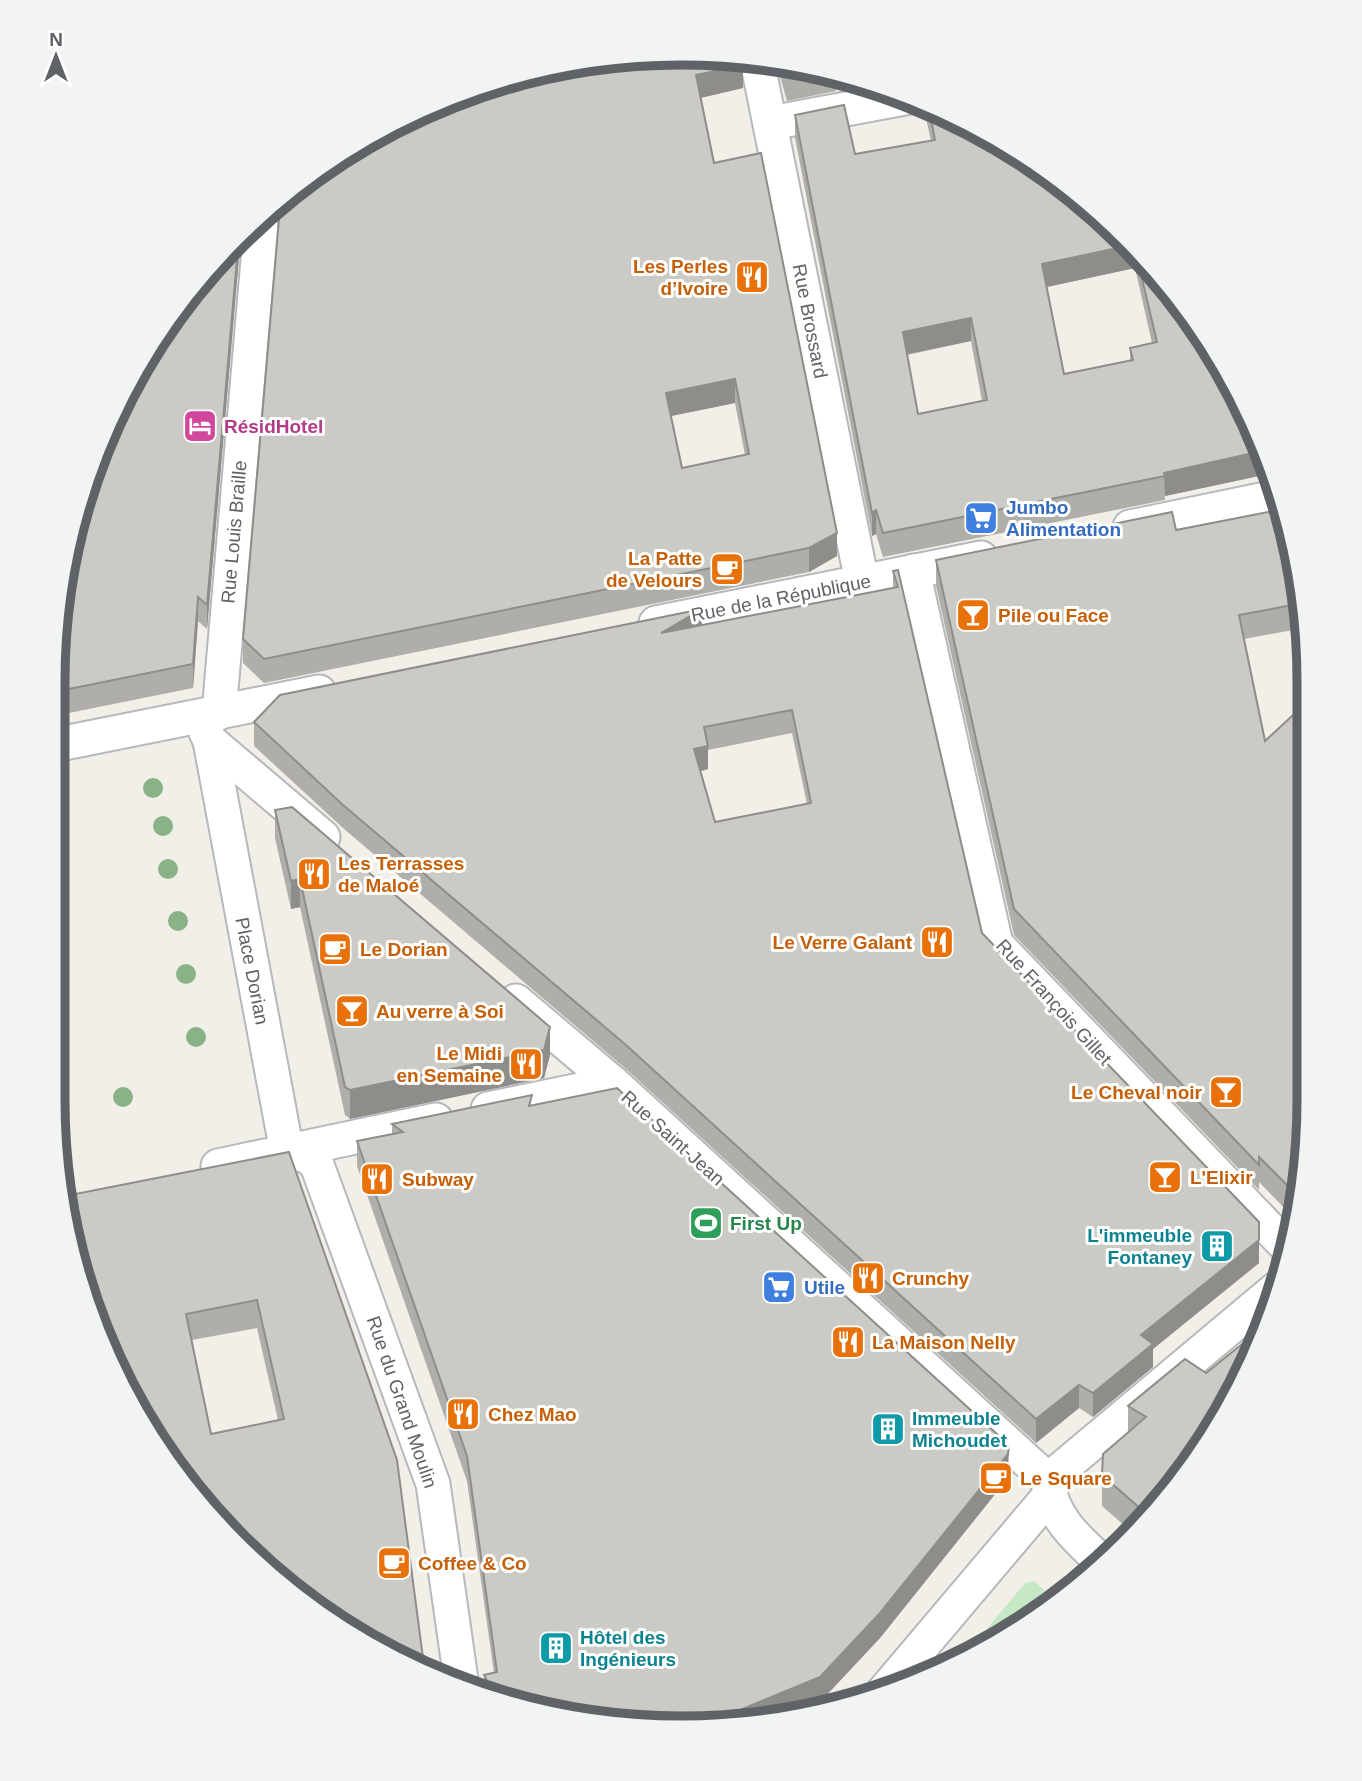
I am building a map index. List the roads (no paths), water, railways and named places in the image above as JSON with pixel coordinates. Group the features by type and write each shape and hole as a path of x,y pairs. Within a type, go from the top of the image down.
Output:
{"street":[{"name":"Rue Brossard","path":"759,70 862,582"},
{"path":"771,123 889,101"},
{"name":"Rue Louis Braille","path":"210,724 260,231"},
{"path":"1093,534 1269,498"},
{"name":"Rue de la République","path":"619,631 1014,551"},
{"name":"Rue François Gillet","path":"913,571 996,944 1280,1240"},
{"path":"65,744 210,724 350,686"},
{"path":"210,724 347,857"},
{"name":"Place Dorian","path":"210,724 286,1152"},
{"name":"Rue Saint-Jean","path":"492,980 613,1083 1048,1488 1073,1536 1095,1556"},
{"path":"183,1173 613,1083"},
{"name":"Rue du Grand Moulin","path":"286,1152 307,1156 317,1165 433,1483 460,1675"},
{"path":"895,1678 1048,1488 1265,1299"}],"place":[{"name":"Les Perles d’Ivoire","path":"752,277"},
{"name":"RésidHotel","path":"200,426"},
{"name":"Jumbo Alimentation","path":"981,518"},
{"name":"La Patte de Velours","path":"727,569"},
{"name":"Pile ou Face","path":"973,615"},
{"name":"Les Terrasses de Maloé","path":"314,874"},
{"name":"Le Verre Galant","path":"937,942"},
{"name":"Le Dorian","path":"335,949"},
{"name":"Au verre à Soi","path":"352,1011"},
{"name":"Le Midi en Semaine","path":"526,1064"},
{"name":"Le Cheval noir","path":"1226,1092"},
{"name":"L'Elixir","path":"1165,1177"},
{"name":"Subway","path":"377,1179"},
{"name":"First Up","path":"706,1223"},
{"name":"L'immeuble Fontaney","path":"1217,1246"},
{"name":"Crunchy","path":"868,1278"},
{"name":"Utile","path":"779,1287"},
{"name":"La Maison Nelly","path":"848,1342"},
{"name":"Chez Mao","path":"463,1414"},
{"name":"Immeuble Michoudet","path":"888,1429"},
{"name":"Le Square","path":"996,1478"},
{"name":"Coffee & Co","path":"394,1563"},
{"name":"Hôtel des Ingénieurs","path":"556,1648"}]}
